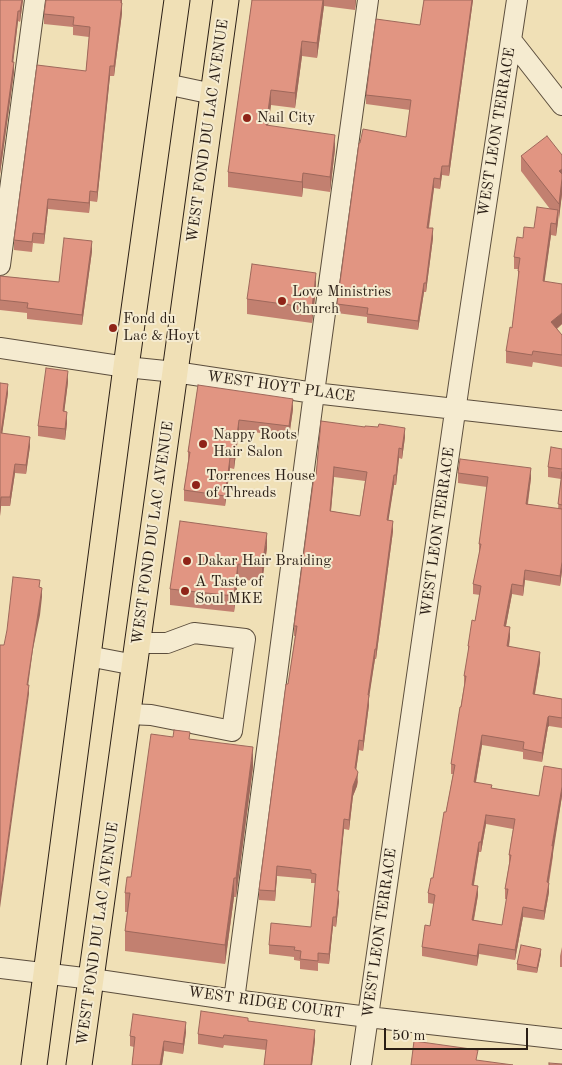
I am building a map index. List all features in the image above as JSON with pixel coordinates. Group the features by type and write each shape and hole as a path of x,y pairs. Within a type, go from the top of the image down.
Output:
{"main road":[{"path":"34,1065 126,367 177,0"},
{"name":"WEST FOND DU LAC AVENUE","path":"79,1065 226,0"}],"street":[{"path":"0,264 35,0"},
{"path":"234,1000 368,0"},
{"name":"WEST LEON TERRACE","path":"361,1065 517,0"},
{"path":"511,40 562,105"},
{"path":"166,84 213,94"},
{"name":"WEST HOYT PLACE","path":"0,348 314,393 562,421"},
{"path":"88,656 137,654 194,633 245,639 232,731 151,715 128,714"},
{"name":"WEST RIDGE COURT","path":"0,968 368,1017 562,1039"}],"building":[{"path":"0,0 22,0 20,11 18,11 12,62 14,62 0,164"},
{"path":"46,0 121,0 122,3 114,66 110,66 97,192 90,191 89,203 48,199 44,234 33,233 32,242 14,240 37,65 86,71 90,27 73,25 74,17 44,14"},
{"path":"252,0 323,0 317,43 302,41 295,93 271,90 266,125 335,135 330,177 303,173 302,182 228,172"},
{"path":"424,0 472,0 449,166 442,166 440,179 434,178 427,228 433,228 426,283 424,283 418,321 367,314 368,308 337,304 359,143 363,129 406,137 411,100 366,95 376,19 420,25"},
{"path":"547,136 562,155 562,169 559,171 562,174 562,179 559,204 521,156"},
{"path":"537,207 558,210 556,224 551,223 543,281 562,284 562,313 551,322 562,335 562,355 533,351 532,355 506,351 510,327 512,328 519,271 520,258 514,257 517,237 523,238 524,227 534,228"},
{"path":"64,238 92,241 82,315 27,308 28,303 0,300 0,276 59,282"},
{"path":"252,264 316,273 312,308 247,299"},
{"path":"46,368 68,371 63,411 67,412 65,429 38,426"},
{"path":"0,383 8,384 1,433 30,437 26,465 15,464 10,497 1,497 0,507"},
{"path":"198,385 293,399 289,426 239,420 234,458 230,458 225,496 184,490"},
{"path":"321,421 365,427 378,427 379,424 405,428 402,449 399,448 387,520 393,521 363,741 359,740 355,768 358,772 353,786 349,820 344,819 336,917 333,917 329,954 318,953 318,961 300,959 301,951 294,950 295,947 269,945 271,923 311,927 316,874 311,873 311,870 277,866 275,891 259,890 286,684 288,684 297,626 294,626 314,476 316,476","holes":["334,467 367,472 360,516 330,511"]},
{"path":"551,447 562,449 562,469 548,467"},
{"path":"460,459 531,468 526,504 562,509 562,562 560,576 525,570 523,586 512,584 504,626 510,627 507,646 540,652 533,694 562,699 562,718 548,717 542,753 523,749 524,742 482,735 474,782 492,785 491,788 539,796 544,766 562,769 562,787 544,911 523,907 515,950 479,944 477,956 422,947 425,925 430,926 435,895 428,893 431,878 433,878 444,812 446,812 455,765 451,764 466,676 464,676 468,646 472,620 475,621 481,586 473,584 481,544 479,544 488,477 458,473","holes":["486,815 515,819 509,855 511,855 505,889 508,889 502,925 472,920 478,886 472,885 479,842 481,842"]},
{"path":"562,472 562,505 558,504"},
{"path":"180,521 267,533 262,567 238,564 234,596 170,589"},
{"path":"13,577 40,580 39,587 42,588 27,685 29,685 0,899 0,645 4,645 7,630"},
{"path":"174,730 190,732 189,739 253,747 236,878 234,878 225,945 125,931 130,893 125,893 127,877 131,877 151,734 173,737"},
{"path":"521,945 541,949 537,968 517,964"},
{"path":"201,1011 248,1018 248,1021 315,1030 311,1065 264,1065 267,1040 224,1035 223,1038 198,1034"},
{"path":"133,1014 186,1022 183,1044 164,1041 160,1065 132,1065 135,1037 130,1036"},
{"path":"414,1041 478,1050 476,1060 513,1065 411,1065"},
{"path":"549,1063 562,1064 562,1065 549,1065"}],"place":[{"name":"Nail City","path":"247,118"},
{"name":"Love Ministries Church","path":"282,301"},
{"name":"Fond du Lac & Hoyt","path":"113,328"},
{"name":"Nappy Roots Hair Salon","path":"203,444"},
{"name":"Torrences House of Threads","path":"196,485"},
{"name":"Dakar Hair Braiding","path":"187,561"},
{"name":"A Taste of Soul MKE","path":"185,591"}]}
